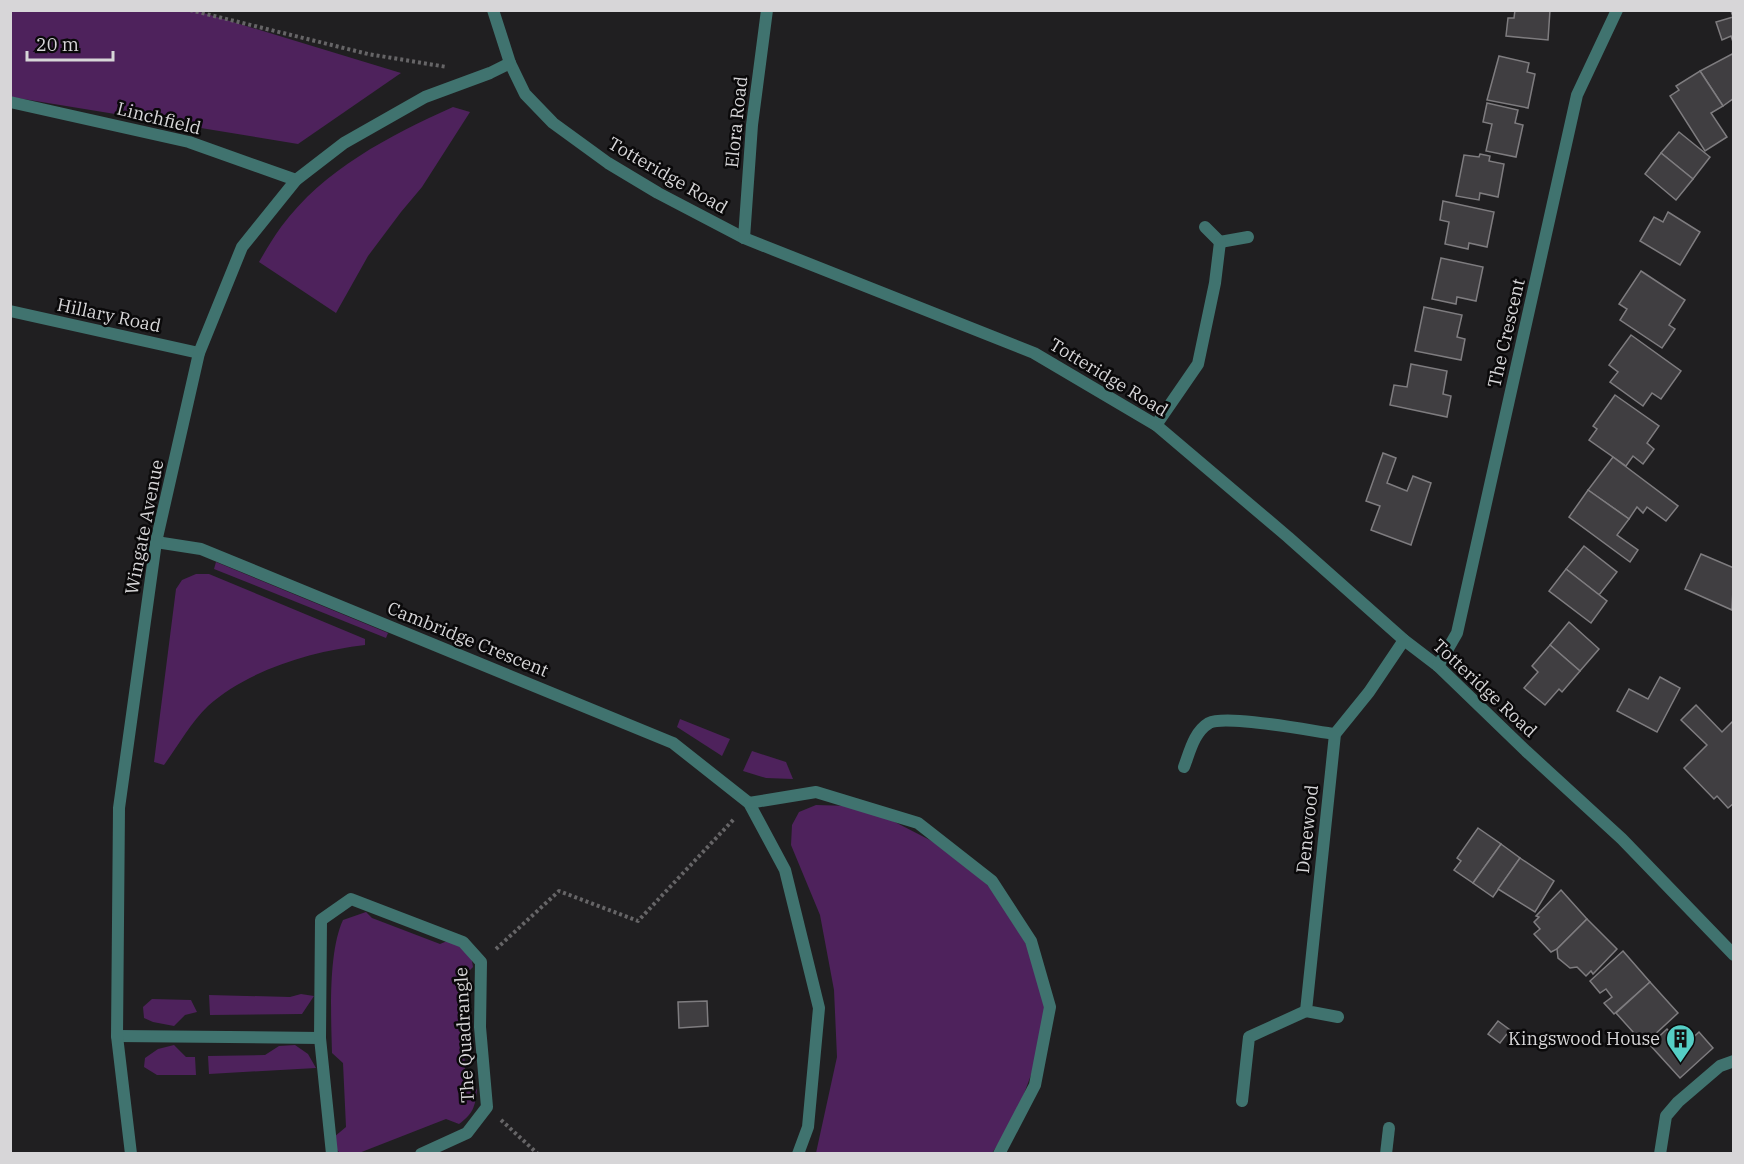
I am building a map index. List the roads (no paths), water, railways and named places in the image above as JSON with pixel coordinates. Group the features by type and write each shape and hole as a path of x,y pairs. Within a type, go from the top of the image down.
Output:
{"street":[{"name":"Totteridge Road","path":"493,10 510,63 525,94 553,123 608,163 658,193 744,238 1034,353 1156,425 1404,640 1438,666 1622,839 1734,955"},
{"name":"Elora Road","path":"744,238 752,125 767,10"},
{"name":"The Crescent","path":"1438,666 1457,633 1577,96 1617,10"},
{"name":"Wingate Avenue","path":"131,1154 117,1036 118,808 156,543 200,353 242,248 296,180 344,143 425,97 490,73 510,63"},
{"name":"Linchfield","path":"10,102 189,142 296,180"},
{"path":"1205,227 1220,242"},
{"path":"1220,242 1248,237"},
{"path":"1156,425 1198,364 1215,283 1220,242"},
{"name":"Hillary Road","path":"10,311 200,353"},
{"name":"Cambridge Crescent","path":"156,543 201,549 673,743 749,803 785,870 819,1008 808,1127 798,1154"},
{"path":"1184,767 1196,736 1210,723 1228,720 1335,734 1369,692 1404,640"},
{"name":"Denewood","path":"1306,1011 1335,734"},
{"path":"749,803 816,792 918,824 992,881 1031,942 1050,1007 1035,1085 999,1154"},
{"name":"The Quadrangle","path":"332,1154 320,1038 321,920 351,899 463,942 481,962 480,1027 488,1107 467,1133 422,1154"},
{"path":"1242,1101 1249,1037 1306,1011 1338,1017"},
{"path":"117,1036 320,1038"},
{"path":"1660,1154 1666,1116 1678,1102 1720,1066 1734,1060"},
{"path":"1386,1154 1389,1128"}],"place":[{"name":"Kingswood House","path":"1681,1064"}]}
